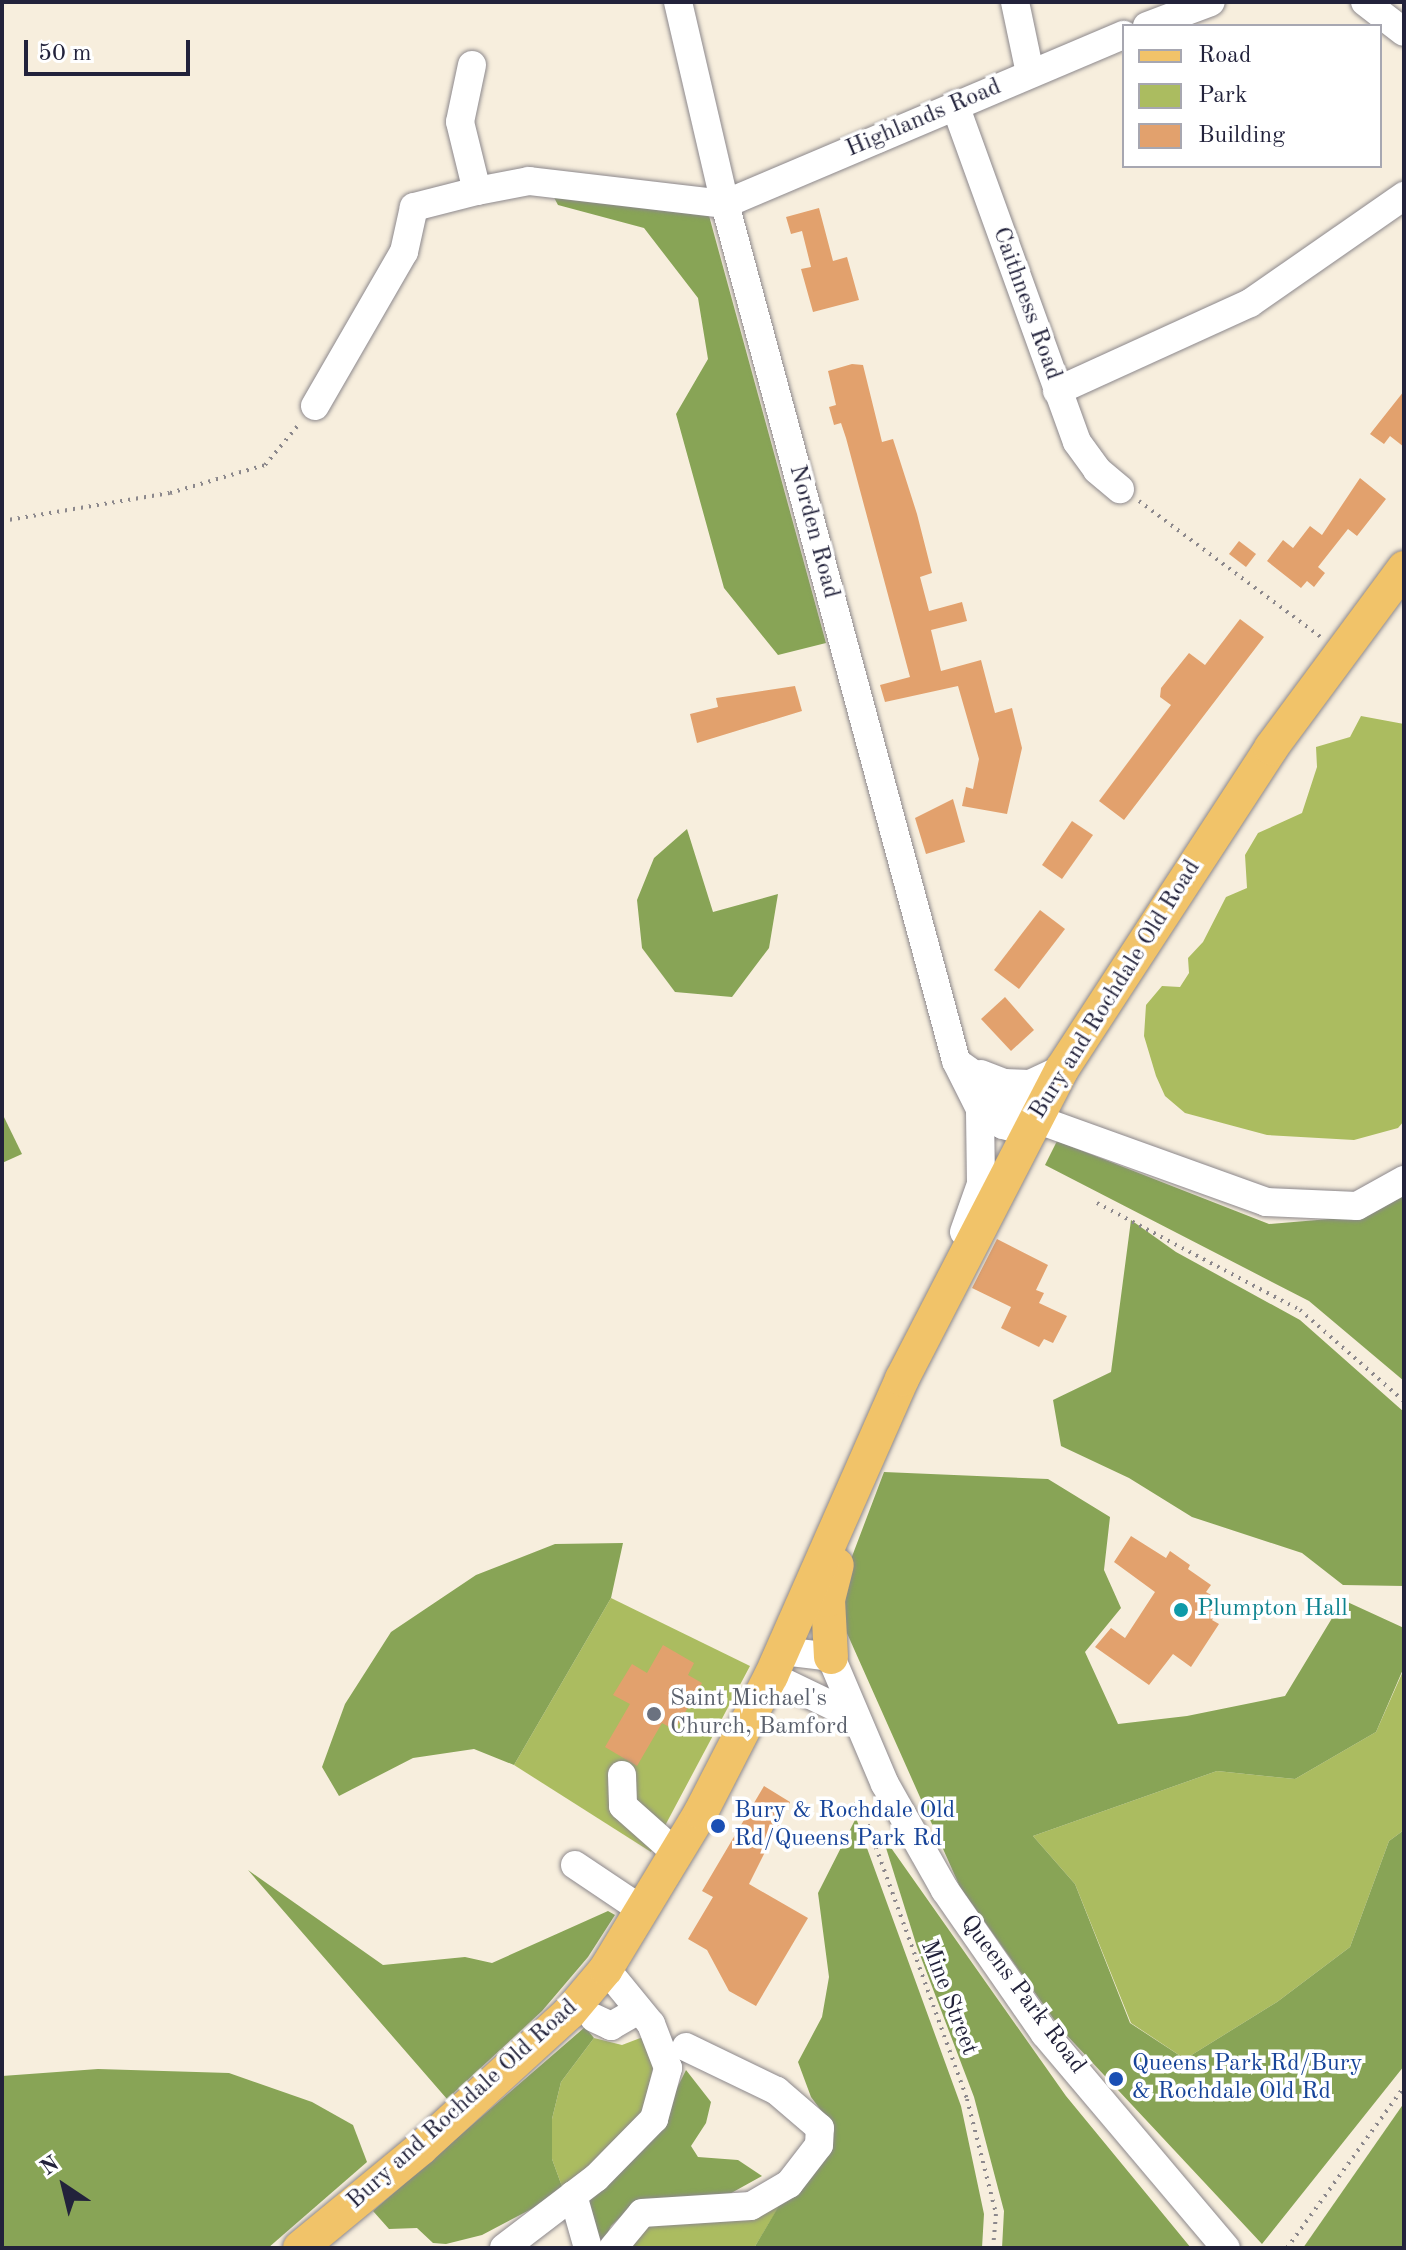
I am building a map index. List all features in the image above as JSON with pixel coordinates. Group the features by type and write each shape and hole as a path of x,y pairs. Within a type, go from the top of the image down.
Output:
{"main road":[{"name":"Bury and Rochdale Old Road","path":"300,2248 420,2149 557,2024 606,1969 676,1853 777,1664 940,1301 1062,1069 1218,826 1404,568"},
{"name":"Bury and Rochdale Old Road","path":"831,1657 828,1600 874,1471 876,1439"}],"street":[{"name":"Norden Road","path":"678,2 725,204 956,1061 980,1109"},
{"path":"1015,2 1030,73"},
{"path":"1152,24 1211,2"},
{"path":"1365,2 1404,32"},
{"name":"Highlands Road","path":"725,204 1122,36"},
{"path":"472,65 460,122 477,191"},
{"name":"Caithness Road","path":"955,105 1077,442 1097,470 1120,489"},
{"path":"315,406 404,252 414,207 529,181 725,204"},
{"path":"1057,391 1250,303 1404,196"},
{"path":"956,1061 1012,1084 1030,1084 1062,1069"},
{"path":"956,1061 1032,1125"},
{"path":"980,1109 1003,1125 1032,1125 1266,1202 1357,1206 1404,1180"},
{"path":"940,1301 981,1184 980,1109"},
{"path":"777,1664 831,1657"},
{"name":"Queens Park Road","path":"831,1657 885,1784 945,1890 1045,2034 1226,2248"},
{"path":"777,1664 856,1717"},
{"path":"622,1775 623,1806 676,1853"},
{"path":"575,1865 642,1910"},
{"path":"504,2248 628,2149 654,2119 668,2068 651,2024 606,1969"},
{"path":"594,2018 611,2026 639,2010"},
{"path":"613,2248 642,2213 751,2206 789,2184 819,2145 820,2128 777,2091 686,2047"},
{"path":"573,2195 588,2248"}],"path":[{"path":"2,521 170,493 265,465 315,406"},
{"path":"1120,489 1341,652"},
{"path":"1097,1203 1300,1310 1404,1401"},
{"name":"Mine Street","path":"885,1784 853,1806 865,1817 967,2099 996,2214 993,2248"},
{"path":"1287,2248 1404,2087"}],"green space":[{"path":"550,190 708,212 826,643 778,655 724,588 676,414 708,359 698,298 644,228 558,205"},
{"path":"1361,716 1404,724 1404,1121 1398,1128 1354,1140 1267,1135 1185,1113 1165,1096 1156,1076 1144,1036 1146,1005 1162,986 1180,987 1189,973 1188,958 1203,942 1226,897 1247,888 1245,855 1258,833 1302,813 1317,767 1316,747 1350,737"},
{"path":"687,829 713,912 778,894 769,948 732,997 675,992 642,948 637,900 654,858"},
{"path":"2,1113 22,1154 2,1163"},
{"path":"1057,1141 1269,1224 1365,1216 1404,1196 1404,1381 1309,1301 1045,1165"},
{"path":"1131,1220 1176,1252 1300,1320 1404,1412 1404,1586 1343,1585 1302,1553 1192,1517 1129,1478 1061,1446 1053,1400 1111,1372"},
{"path":"884,1472 1048,1479 1110,1517 1104,1570 1121,1608 1085,1652 1118,1724 1187,1716 1285,1696 1343,1600 1404,1628 1404,1667 1376,1732 1295,1779 1217,1771 1033,1836 1075,1884 1130,2023 1185,2059 1277,2002 1350,1947 1389,1841 1404,1830 1404,2066 1262,2244 1060,2028 960,1887 834,1604"},
{"path":"623,1543 611,1598 514,1765 474,1749 413,1758 339,1796 322,1767 345,1704 391,1632 476,1575 555,1544"},
{"path":"611,1598 750,1666 651,1852 514,1765"},
{"path":"1404,1669 1404,1830 1389,1841 1350,1947 1277,2002 1185,2059 1131,2023 1075,1884 1033,1836 1217,1771 1295,1779 1376,1732"},
{"path":"856,1818 961,2106 984,2214 982,2248 754,2248 829,2121 811,2097 798,2062 822,2017 829,1977 818,1893"},
{"path":"882,1835 1066,2096 1191,2248 1002,2248 1004,2211 974,2097 917,1947"},
{"path":"248,1870 383,1965 465,1957 492,1963 608,1911 615,1915 588,1957 542,2011 447,2099"},
{"path":"585,2027 594,2038 561,2082 552,2119 552,2159 564,2192 482,2235 446,2244 433,2243 417,2228 389,2229 373,2211"},
{"path":"643,2037 653,2068 640,2123 564,2192 552,2159 552,2119 561,2082 594,2038 622,2045"},
{"path":"98,2069 229,2073 312,2102 353,2125 367,2162 268,2248 2,2248 2,2076"},
{"path":"686,2070 711,2102 706,2123 691,2146 698,2157 738,2160 762,2176 715,2202 631,2207 611,2226 600,2248 579,2200 658,2126"},
{"path":"1404,2103 1404,2248 1303,2248"},
{"path":"780,2205 754,2248 623,2248 645,2224"}],"building":[{"path":"819,208 833,261 847,257 859,300 813,312 801,269 811,267 802,231 791,234 786,217"},
{"path":"852,364 863,365 882,442 893,439 917,514 932,573 920,577 929,611 962,602 967,621 931,630 941,671 981,660 995,713 1012,708 1022,748 1007,814 962,806 966,787 973,789 979,759 958,686 885,702 880,685 910,677 846,438 841,423 834,425 829,407 836,405 828,371"},
{"path":"1404,391 1404,447 1390,436 1384,444 1370,434"},
{"path":"1360,478 1386,499 1357,536 1348,529 1318,567 1325,573 1314,587 1307,581 1301,588 1267,561 1283,540 1293,548 1310,526 1322,535"},
{"path":"1239,541 1256,554 1246,567 1229,554"},
{"path":"1240,619 1264,637 1124,820 1099,801 1171,705 1160,697 1161,688 1189,653 1205,665"},
{"path":"795,686 802,711 697,743 690,714 718,707 716,698"},
{"path":"953,799 965,842 926,854 915,818"},
{"path":"1072,821 1093,835 1062,879 1042,865"},
{"path":"1040,910 1065,929 1019,989 994,970"},
{"path":"1005,997 1034,1030 1011,1051 981,1019"},
{"path":"997,1239 1048,1265 1036,1290 1044,1293 1039,1303 1067,1316 1053,1343 1044,1339 1039,1347 1001,1328 1011,1307 972,1288"},
{"name":"Plumpton Hall","path":"1131,1536 1166,1558 1170,1551 1190,1565 1188,1569 1211,1585 1206,1592 1225,1603 1212,1620 1219,1624 1191,1667 1173,1654 1149,1685 1095,1647 1111,1628 1125,1638 1155,1592 1114,1562"},
{"name":"Saint Michael's Church, Bamford","path":"663,1645 694,1663 688,1675 702,1683 675,1730 662,1723 637,1766 605,1747 630,1704 613,1695 632,1664 647,1673"},
{"path":"764,1786 790,1802 749,1884 808,1918 756,2006 729,1991 707,1950 688,1939 713,1897 702,1891"}],"place":[{"name":"Plumpton Hall","path":"1181,1610"},
{"name":"Saint Michael's Church, Bamford","path":"654,1714"},
{"name":"Bury & Rochdale Old Rd/Queens Park Rd","path":"718,1826"},
{"name":"Queens Park Rd/Bury & Rochdale Old Rd","path":"1116,2079"}]}
